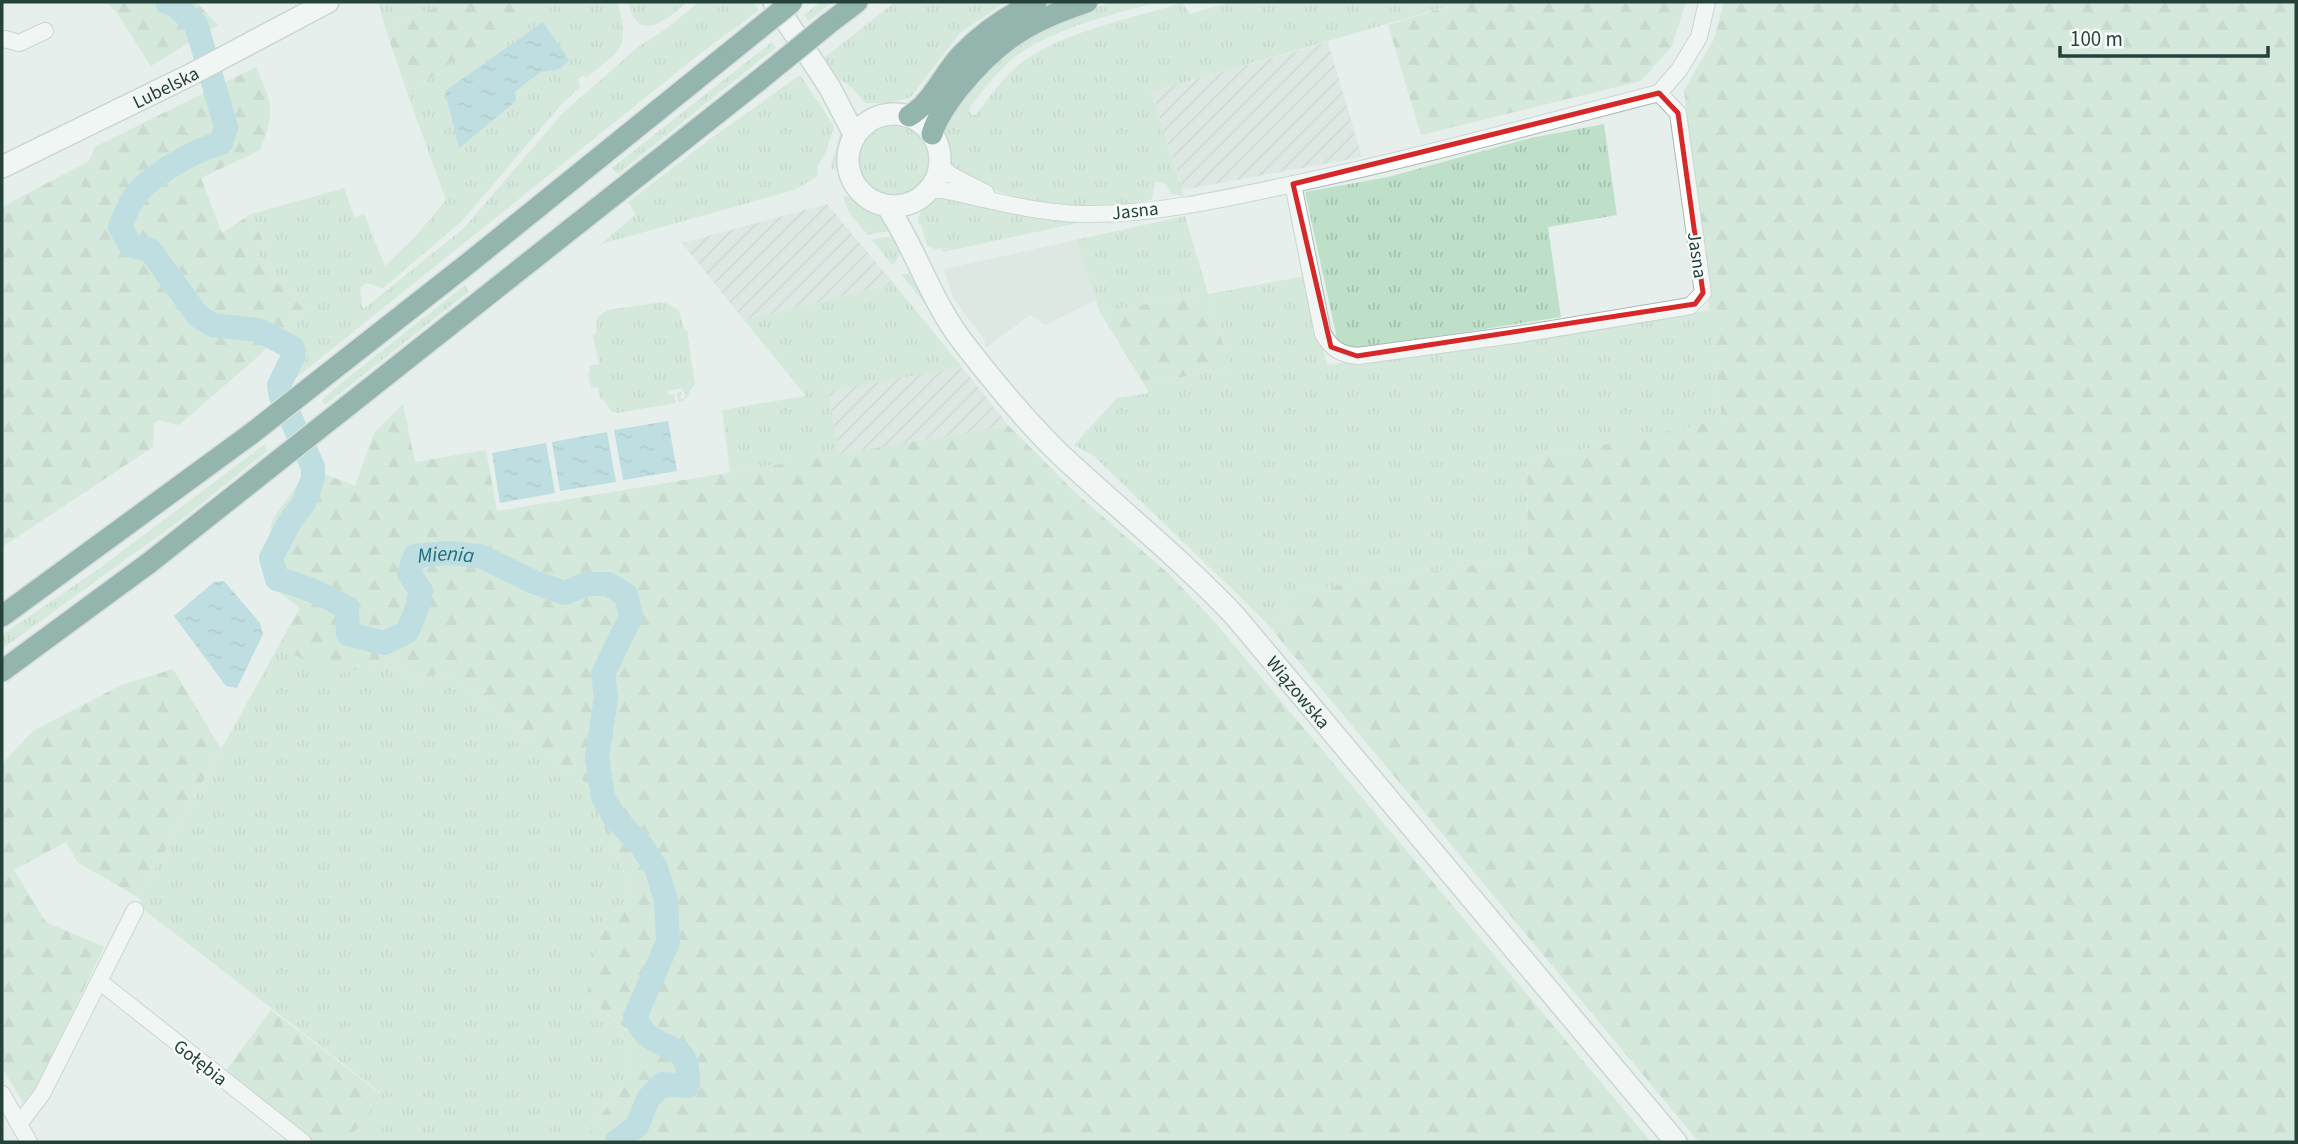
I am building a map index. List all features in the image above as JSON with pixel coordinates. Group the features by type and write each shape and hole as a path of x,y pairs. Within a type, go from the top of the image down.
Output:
{"highway":[{"path":"2,616 251,434 792,2"},
{"path":"2,671 149,563 857,2"},
{"path":"909,116 920,110 961,55 985,33 1009,15 1036,2"},
{"path":"932,134 936,121 955,93 976,67 999,46 1023,28 1051,14 1087,2"}],"main road":[{"name":"Lubelska","path":"2,167 190,75 328,2"},
{"path":"774,2 830,88 855,136"},
{"path":"830,88 873,119"},
{"path":"891,114 909,116 922,123 932,134 939,149 940,166 922,196 901,206 887,206 871,200 853,182 848,159 855,136 873,119 891,114"},
{"name":"Wiązowska","path":"913,253 922,196"},
{"name":"Wiązowska","path":"887,206 933,297 960,338 1018,410 1063,457 1185,566 1235,616 1676,1142"}],"street":[{"path":"1659,93 1679,70 1699,37 1707,2"},
{"path":"2,40 5,38 19,43 45,31"},
{"name":"Jasna","path":"922,196 943,190 1054,212 1102,214 1166,207 1390,163 1659,93 1678,113 1703,293 1690,306 1508,336 1357,356 1343,354 1331,347 1323,334 1293,184"},
{"name":"Jasna","path":"940,166 972,186 1017,206"},
{"path":"19,1124 42,1094 135,910"},
{"name":"Gołębia","path":"99,981 303,1142"},
{"path":"2,1094 29,1142"}],"highlighted area":[{"path":"1659,93 1678,113 1703,293 1695,304 1357,356 1331,347 1293,184"}],"shaded area":[{"path":"1328,42 1362,157 1183,190 1151,92"},
{"path":"827,204 894,284 744,320 682,243"},
{"path":"1076,240 1096,300 1045,325 1030,315 986,348 984,339 953,298 944,269"},
{"path":"962,367 1009,426 839,455 828,391"}],"green space":[{"path":"107,2 196,2 218,25 151,66"},
{"path":"378,2 446,2 386,30"},
{"path":"446,2 520,2 524,9 408,95 386,30"},
{"path":"520,2 618,2 623,30 620,47 586,78 583,75 578,79 580,87 560,106 462,221 383,288 366,283 360,288 362,307 365,308 464,228 562,114 638,47 666,29 699,2 753,2 759,10 701,53 292,381 302,350 302,341 281,334 305,310 261,267 258,250 266,248 251,214 344,188 355,218 364,214 385,266 415,237 446,200 408,95 523,9","holes":["543,23 560,69 541,72 515,93"]},
{"path":"628,2 687,2 661,21 645,25 632,15"},
{"path":"821,2 833,2 809,21 804,15"},
{"path":"895,2 1006,2 960,33 910,98 888,103 865,103 852,88 833,74 824,58"},
{"path":"1111,2 1157,2 1075,27 1028,48 1004,66 990,82 971,105 971,114 975,115 1002,81 1037,52 1077,34 1182,3 1190,14 1231,2 1463,2 1151,92 1184,196 1171,194 1165,183 1155,182 1152,199 1132,205 1110,208 1061,206 1013,196 953,171 943,149 942,125 990,65 1043,27"},
{"path":"1463,2 1686,2 1672,46 1641,81 1421,135 1388,25"},
{"path":"1724,2 2296,2 2296,1142 1699,1142 1264,620 1289,615 1285,594 1528,557 1527,461 1722,420 1684,90 1714,39"},
{"path":"772,42 776,47 618,174 612,168"},
{"path":"256,67 270,107 268,125 260,150 201,178 222,233 251,214 266,248 258,250 261,267 305,310 255,359 179,425 159,420 154,423 153,447 2,547 2,207 89,161 95,147"},
{"path":"800,75 834,126 826,152 817,168 818,176 794,190 601,244 636,214 628,202"},
{"path":"1604,124 1617,215 1548,227 1561,317 1348,350 1338,343 1305,192 1388,177 1531,138"},
{"path":"894,126 914,132 924,142 930,162 924,182 914,192 894,198 874,192 864,182 858,162 864,142 874,132"},
{"path":"841,132 844,147 833,171 831,165"},
{"path":"843,196 872,208 894,230 867,235 849,212"},
{"path":"946,197 1052,220 1087,221 943,252 942,248 927,246 921,224 918,223 926,204"},
{"path":"1185,216 1208,294 1100,312 1076,240"},
{"path":"897,238 899,255 892,265 872,240"},
{"path":"901,274 909,274 915,279 925,304"},
{"path":"1306,276 1327,365 1557,335 1710,310 1722,421 1527,461 1528,557 1285,594 1289,615 1264,620 1094,456 1074,445 1117,398 1149,393 1144,384 1230,368 1208,294"},
{"path":"894,284 962,367 828,391 839,455 730,472 722,410 806,396 744,320"},
{"path":"465,285 468,292 325,405 322,400 340,384"},
{"path":"1208,294 1230,368 1144,384 1100,312"},
{"path":"664,302 679,310 684,330 687,330 695,385 684,400 678,402 677,393 681,392 680,398 684,399 686,395 682,388 667,391 668,395 674,394 676,403 617,413 610,410 603,399 600,399 598,387 591,388 588,372 589,366 599,364 593,335 596,334 597,318 607,310"},
{"path":"403,404 415,462 486,450 497,511 1009,426 1078,495 1170,575 1213,620 1651,1142 577,1142 587,1135 632,1072 627,1030 586,997 605,916 612,911 624,909 630,901 631,885 618,862 586,783 443,672 411,682 391,661 330,676 279,645 300,608 274,588 265,568 272,520 309,468 355,486 374,433"},
{"path":"265,444 267,451 186,516 2,649 2,635 97,570"},
{"path":"279,645 330,675 391,661 411,682 443,672 586,783 618,862 631,885 630,901 624,909 612,911 586,997 627,1031 632,1072 587,1135 577,1142 347,1142 382,1094 142,908 139,898"},
{"path":"173,669 221,749 139,898 77,862 66,842 14,870 46,922 104,947 36,1089 23,1103 2,1067 2,764 33,731 121,685"},
{"path":"271,1010 382,1095 347,1142 311,1142 224,1073"}],"water":[{"path":"543,22 569,60 560,69 541,72 515,92 516,101 459,148 445,91"},
{"path":"668,421 677,471 623,480 614,430"},
{"path":"607,432 616,482 560,491 552,442"},
{"path":"546,443 555,493 500,503 492,453"},
{"path":"224,581 260,623 263,634 237,688 226,686 174,616 214,582"}],"waterway":[{"name":"Mienia","path":"167,2 175,5 196,24 226,127 221,143 182,160 140,189 120,227 130,245 150,250 198,316 213,325 258,330 293,348 294,355 279,385 281,397 313,467 313,478 304,503 290,521 271,558 277,579 314,591 347,608 348,634 384,643 407,632 416,611 421,591 409,573 415,556 448,553 480,556 564,593 587,584 608,584 626,595 631,616 603,674 606,697 597,758 603,797 615,818 641,845 656,868 666,900 668,942 635,1017 647,1035 682,1056 686,1062 688,1086 662,1084 648,1099 637,1126 616,1142"}]}
